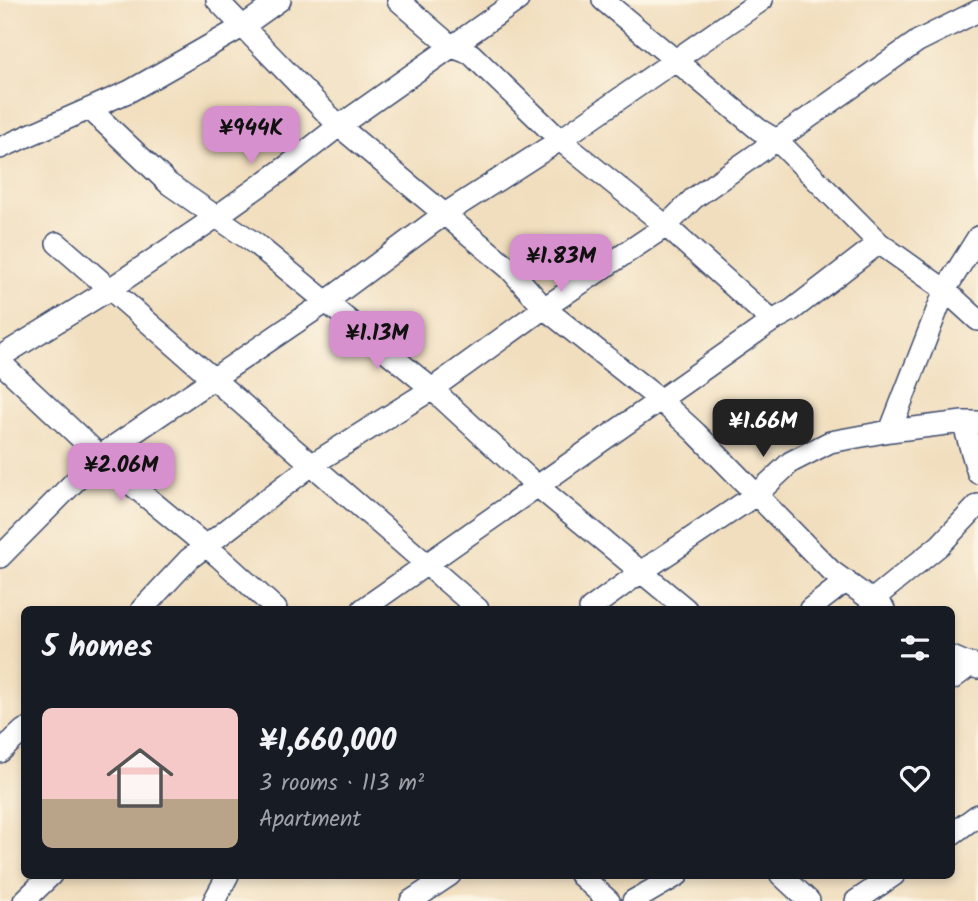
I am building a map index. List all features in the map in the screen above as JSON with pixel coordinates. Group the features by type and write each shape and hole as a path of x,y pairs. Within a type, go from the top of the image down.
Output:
{"street":[{"path":"217,0 339,126 510,269 544,308 660,400 696,433 831,571 878,604 978,505"},
{"path":"0,148 130,91 242,27 280,0"},
{"path":"398,0 452,47 471,54 560,140 666,226 772,321"},
{"path":"0,357 110,289 216,217 339,126 518,0"},
{"path":"603,0 758,129 778,141 878,243 945,290 978,320"},
{"path":"0,557 100,456 326,302 443,215 560,140 762,0"},
{"path":"145,606 189,559 313,464 432,389 544,308 666,226 694,198 918,41 978,11"},
{"path":"91,110 169,184 257,245 432,389 536,485 682,606"},
{"path":"890,431 945,290 978,237"},
{"path":"57,243 475,606"},
{"path":"367,606 536,485 772,321 792,310 878,243"},
{"path":"0,362 100,456 273,606"},
{"path":"594,606 757,494 791,462 830,442 890,431 971,422 978,473"},
{"path":"814,606 846,581"},
{"path":"955,676 967,663"},
{"path":"0,752 21,733"},
{"path":"955,832 978,815"},
{"path":"24,901 47,879"},
{"path":"214,901 226,879"},
{"path":"420,898 445,879"},
{"path":"585,879 610,901"},
{"path":"633,901 671,879"},
{"path":"784,879 809,901"},
{"path":"856,901 888,879"}]}
